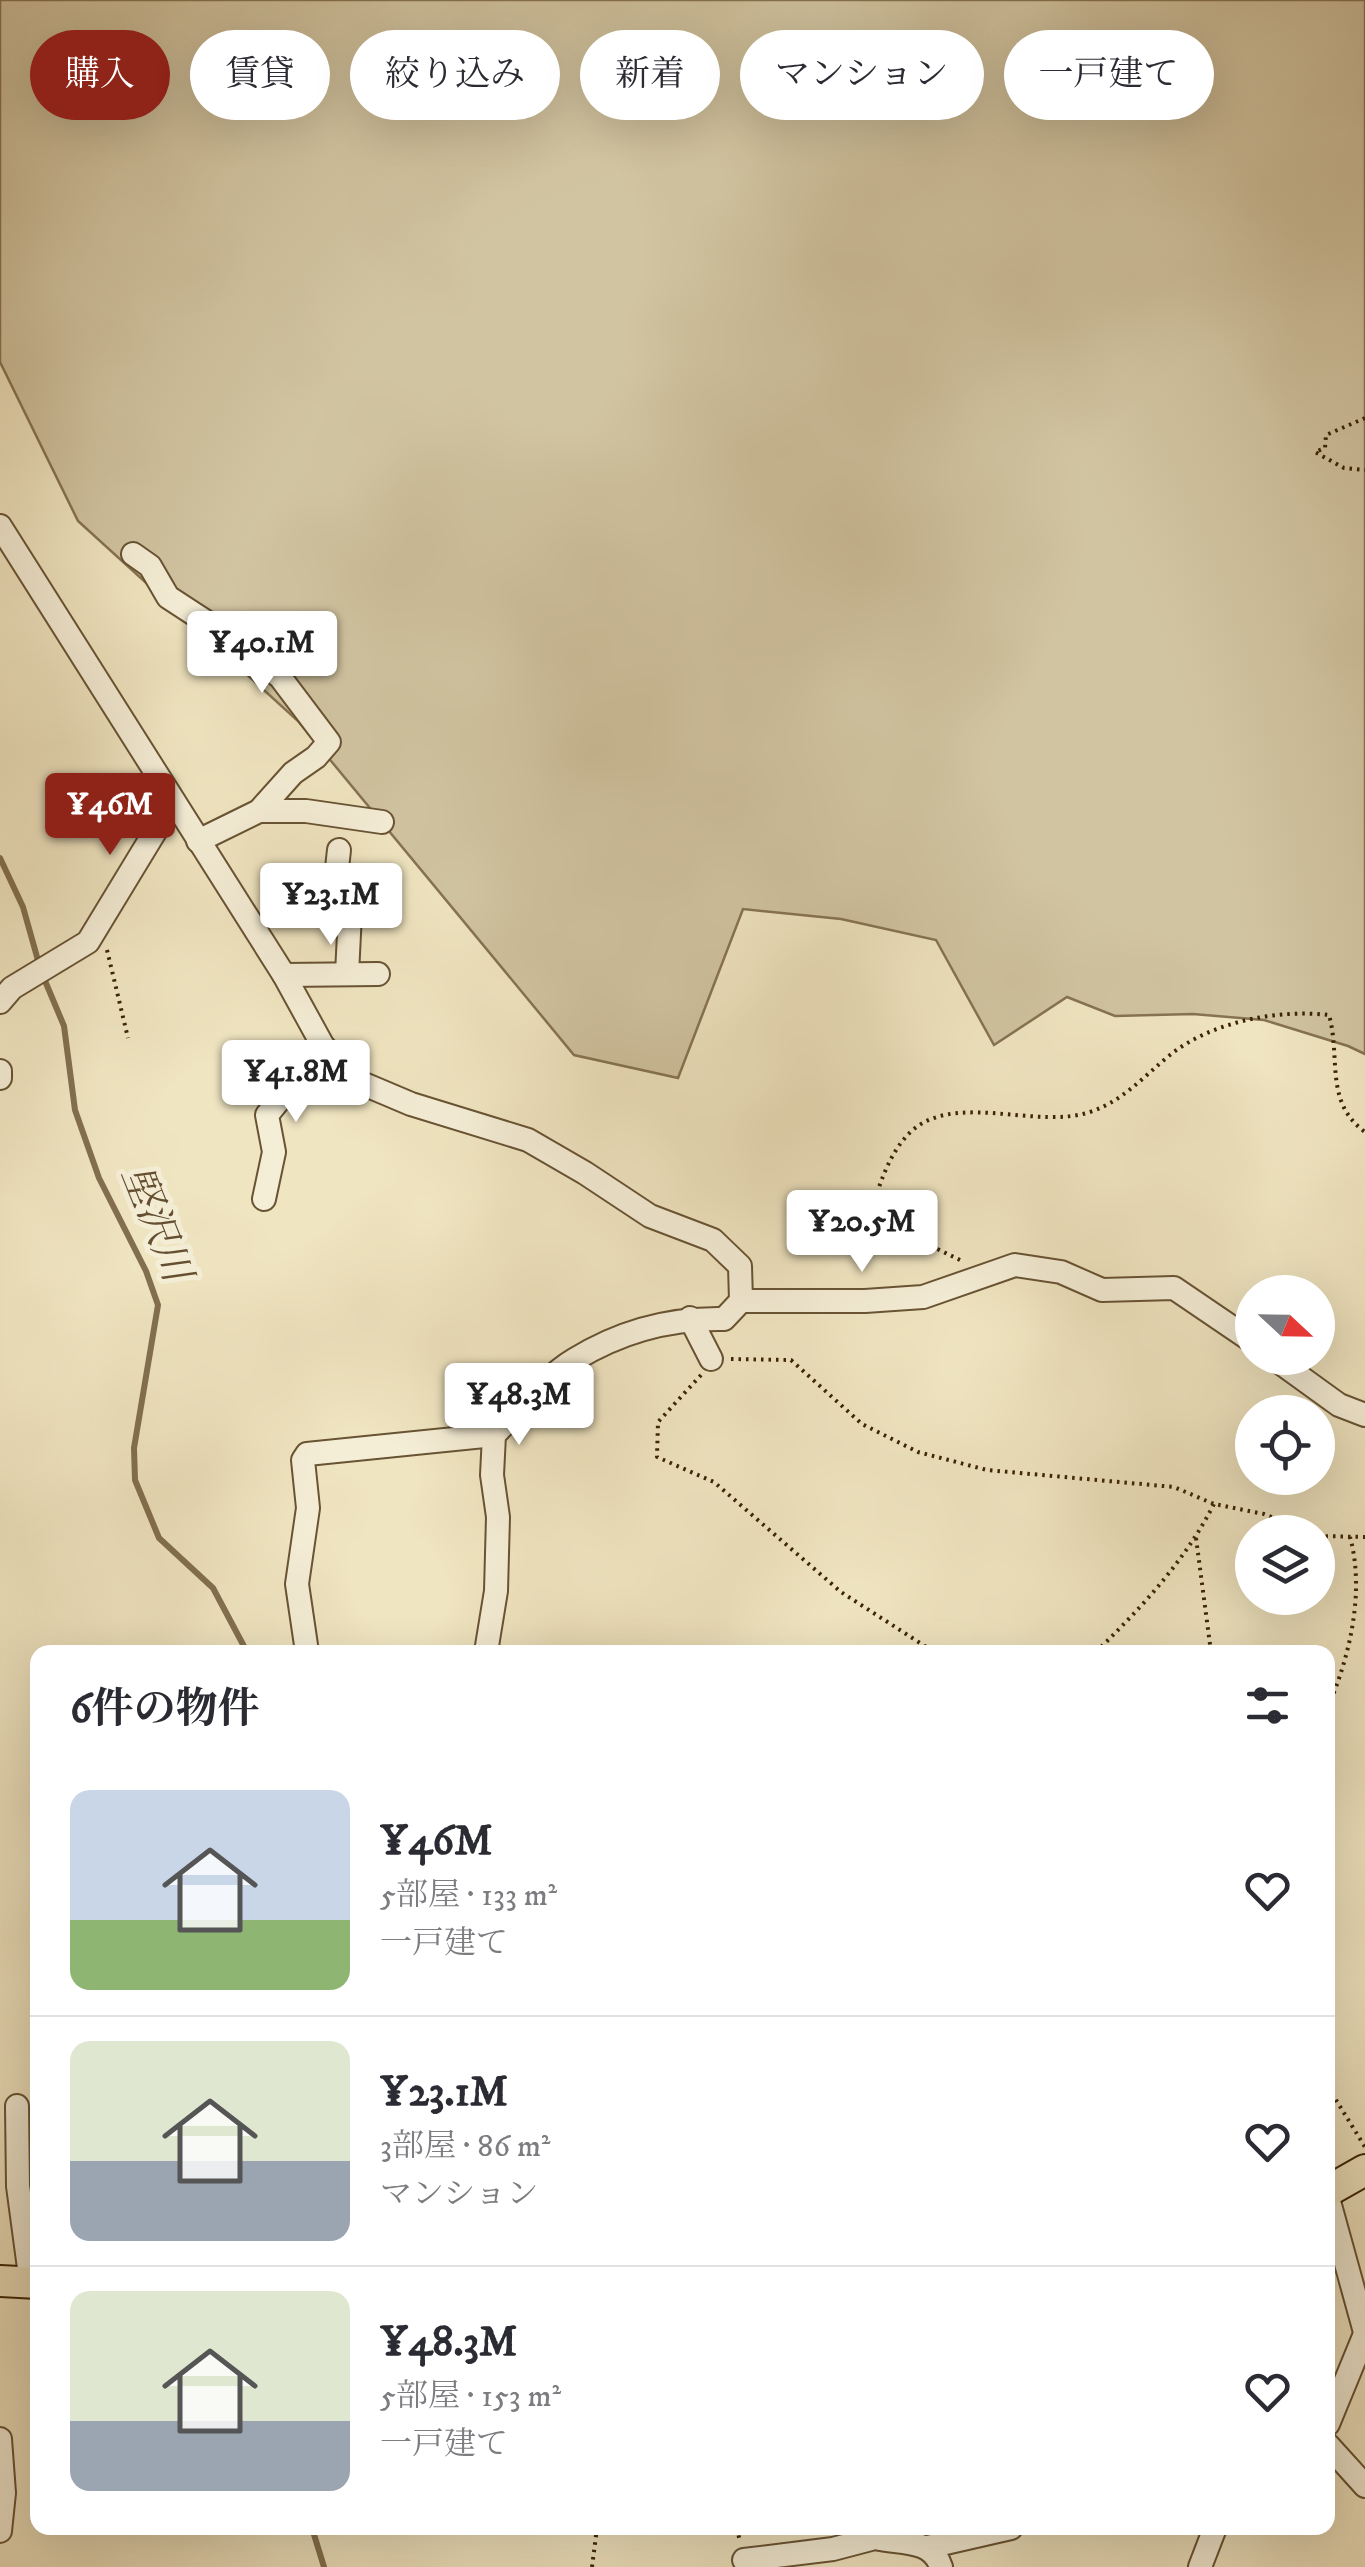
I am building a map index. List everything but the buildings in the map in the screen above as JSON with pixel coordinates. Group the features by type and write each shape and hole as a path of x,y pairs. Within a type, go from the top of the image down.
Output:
{"main road":[{"path":"1335,2187 1365,2170"}],"street":[{"path":"0,526 284,975 323,1046 358,1082 411,1104 528,1140 586,1172 650,1216 713,1240 740,1266 741,1301 724,1319 690,1318 629,1332 571,1361 494,1435 307,1454 303,1460 308,1508 297,1584 305,1645"},
{"path":"133,554 150,566 168,597 240,644 280,677 329,742 293,773 259,811 198,840"},
{"path":"6,995 88,942 173,802"},
{"path":"259,811 306,811 382,822"},
{"path":"339,850 336,877 350,913 347,974"},
{"path":"351,947 376,945"},
{"path":"284,975 378,974"},
{"path":"264,1199 274,1152 267,1115 323,1046"},
{"path":"741,1301 865,1302 922,1297 1015,1265 1061,1272 1102,1290 1174,1288 1235,1330"},
{"path":"690,1318 711,1359"},
{"path":"1298,1375 1339,1404 1365,1415"},
{"path":"487,1645 496,1591 494,1435"},
{"path":"17,2106 23,2282"},
{"path":"1335,2224 1365,2333 1335,2407"},
{"path":"0,2439 4,2492 0,2532"},
{"path":"1335,2453 1365,2486"},
{"path":"744,2560 832,2549 858,2535"},
{"path":"868,2535 934,2557 992,2535"},
{"path":"1200,2567 1212,2535"}],"path":[{"path":"1365,418 1326,435 1325,448 1316,452 1344,468 1365,470"},
{"path":"103,922 128,1038"},
{"path":"987,1273 884,1224 872,1211 879,1183 908,1134 922,1123 953,1113 1055,1118 1086,1113 1117,1102 1173,1052 1206,1034 1242,1022 1300,1012 1328,1015 1335,1038 1336,1084 1342,1109 1365,1132"},
{"path":"923,1645 841,1592 714,1482 657,1457 658,1422 699,1378 711,1359 791,1360 862,1424 918,1452 987,1470 1174,1487 1214,1504 1266,1515"},
{"path":"1103,1645 1138,1611 1196,1538 1214,1504"},
{"path":"1335,1537 1365,1537"},
{"path":"1335,1686 1355,1622 1357,1558 1350,1537"},
{"path":"1196,1538 1211,1645"},
{"path":"1335,2098 1365,2146"},
{"path":"592,2567 596,2535"}],"shaded area":[{"path":"0,0 1365,0 1365,1054 1264,1020 1193,1014 1115,1016 1067,997 994,1045 936,940 841,919 743,909 678,1078 574,1055 298,721 78,521 0,362"}],"waterway":[{"name":"堅沢川","path":"0,858 23,907 39,964"},
{"name":"堅沢川","path":"43,976 64,1026 75,1110 99,1178 146,1271 158,1305 134,1448 135,1480 159,1538 213,1588 243,1645"},
{"name":"堅沢川","path":"314,2535 324,2567"}]}
